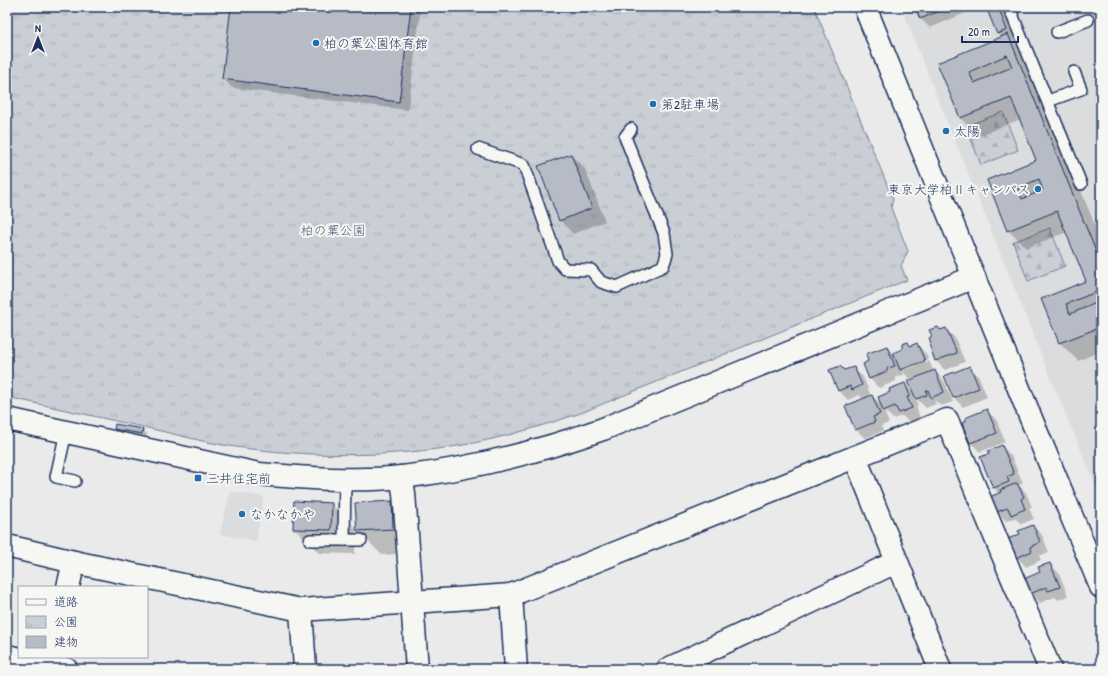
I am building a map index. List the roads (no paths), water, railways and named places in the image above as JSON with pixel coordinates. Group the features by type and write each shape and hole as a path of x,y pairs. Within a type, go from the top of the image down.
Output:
{"street":[{"path":"865,7 1101,587"},
{"path":"7,419 259,474 345,479 401,477 454,470 488,463 571,441 974,277"},
{"path":"7,546 74,562 301,610 510,595 947,420 1050,669"},
{"path":"855,457 896,562 932,666"},
{"path":"401,477 404,493 405,568 412,602 417,669"},
{"path":"68,586 74,562"},
{"path":"668,669 896,562"},
{"path":"510,595 516,669"},
{"path":"301,610 304,669"},
{"path":"7,656 55,665"}],"lane":[{"path":"1009,7 1081,184"},
{"path":"1057,32 1088,20"},
{"path":"1048,101 1081,89 1074,72"},
{"path":"478,148 524,165 558,261 565,269 591,270 601,282 617,287 663,266 667,254 664,233 625,137 631,129"},
{"path":"66,432 56,477 75,481"},
{"path":"344,540 345,479"},
{"path":"310,540 361,540"}],"place":[{"name":"柏の葉公園体育館","path":"316,43"},
{"name":"第2駐車場","path":"653,104"},
{"name":"太陽","path":"946,131"},
{"name":"東京大学柏Ⅱキャンパス","path":"1038,189"},
{"name":"三井住宅前","path":"198,478"},
{"name":"なかなかや","path":"242,514"}],"park label":[{"name":"柏の葉公園","path":"333,230"}]}
